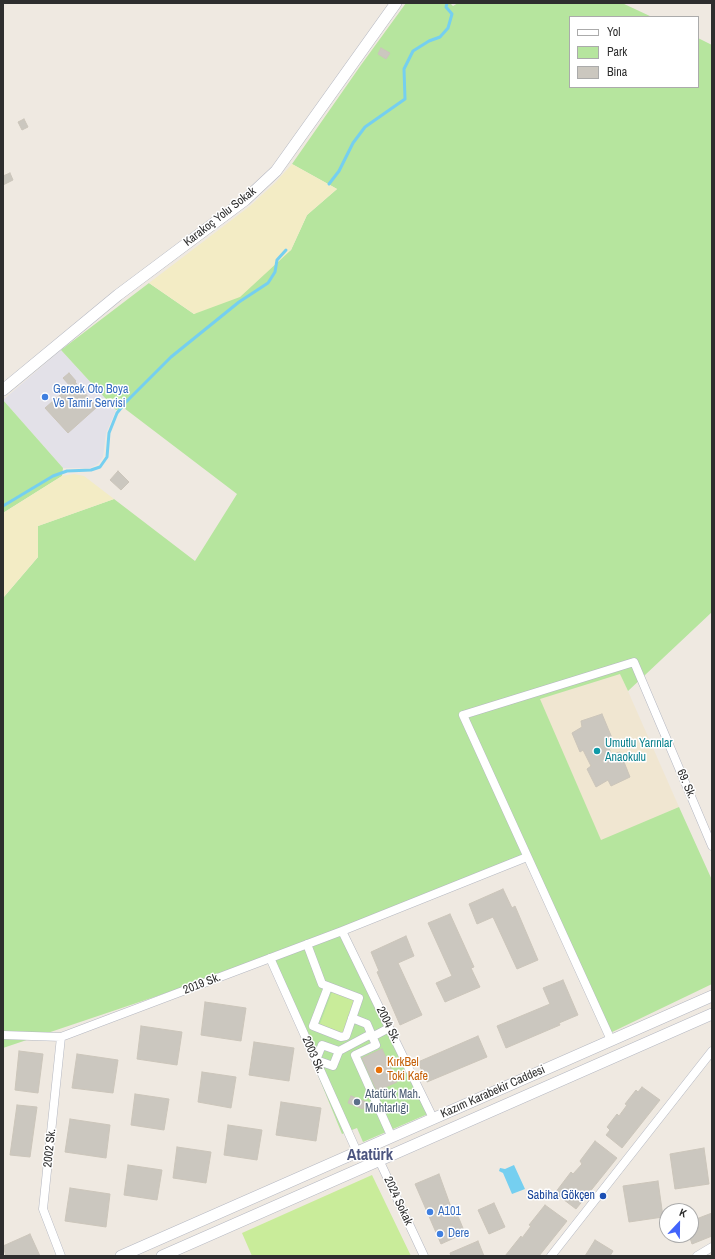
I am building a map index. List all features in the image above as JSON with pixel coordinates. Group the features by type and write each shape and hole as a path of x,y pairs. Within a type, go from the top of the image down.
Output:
{"street":[{"name":"Karakoç Yolu Sokak","path":"3,390 118,295 245,200 276,171 396,3"},
{"name":"69. Sk.","path":"527,857 463,715 634,662 711,842"},
{"name":"2019 Sk.","path":"61,1037 342,931 527,857"},
{"path":"527,857 611,1040"},
{"name":"2004 Sk.","path":"342,931 433,1118"},
{"path":"307,944 322,984 359,998 346,1036 341,1037 313,1026 328,987"},
{"name":"2003 Sk.","path":"270,958 357,1152"},
{"name":"Kazım Karabekir Caddesi","path":"121,1256 712,996"},
{"name":"Kazım Karabekir Caddesi","path":"162,1256 712,1014"},
{"path":"352,1018 367,1024 376,1045 355,1056 389,1131"},
{"path":"339,1051 322,1045 316,1060 333,1066 339,1051 389,1028"},
{"path":"3,1035 61,1037"},
{"name":"2002 Sk.","path":"61,1037 43,1209 61,1256"},
{"path":"551,1256 712,1051"},
{"path":"367,1098 376,1103"},
{"name":"2024 Sokak","path":"372,1145 424,1256"},
{"path":"697,1256 712,1247"}],"shaded area":[{"path":"61,350 116,410 106,433 103,457 98,464 90,468 63,468 3,400"},
{"path":"620,673 679,807 601,841 539,699"}],"green space":[{"path":"406,3 450,3 453,6 458,3 622,3 650,16 569,16 569,88 699,88 699,38 712,45 712,612 628,691 620,674 540,699 601,840 679,807 712,880 712,984 608,1034 527,857 342,931 430,1113 363,1142 357,1128 342,1134 270,958 3,1048 3,598 38,557 38,526 114,499 195,561 237,494 124,408 116,410 61,350 149,283 194,314 291,250 307,215 337,189 292,164"},
{"path":"3,400 63,468 62,476 3,513"},
{"path":"332,992 355,1001 343,1034 320,1024"},
{"path":"372,1175 411,1256 252,1256 242,1233"}],"sand":[{"path":"292,164 337,189 307,215 291,250 240,297 194,314 149,283 250,206 275,183"},
{"path":"74,474 84,476 114,499 38,526 38,557 3,598 3,513 62,476"}],"water":[{"path":"514,1165 525,1189 512,1194 503,1173 499,1171 500,1168 505,1169"}],"building":[{"path":"381,48 390,53 386,59 378,54"},
{"path":"24,119 28,127 22,130 18,122"},
{"path":"10,173 13,180 3,185 3,176"},
{"path":"69,373 76,381 70,386 63,378"},
{"path":"75,382 97,407 68,433 45,408"},
{"path":"118,471 129,482 121,490 110,480"},
{"name":"Umutlu Yarınlar Anaokulu","path":"602,714 612,738 606,742 612,755 620,752 630,777 611,786 608,780 596,787 587,769 591,766 583,750 580,752 572,733 582,727 581,721"},
{"path":"503,889 512,908 515,906 538,960 517,969 493,917 477,924 469,904"},
{"path":"450,914 474,967 471,968 480,987 445,1002 436,983 452,976 428,923"},
{"path":"406,936 414,956 398,963 422,1015 400,1025 377,972 379,971 371,952"},
{"path":"563,980 578,1015 559,1023 560,1025 506,1048 497,1026 550,1004 543,988"},
{"path":"205,1002 246,1008 241,1041 201,1035"},
{"path":"141,1026 182,1032 177,1065 137,1059"},
{"path":"478,1036 487,1057 427,1082 418,1062"},
{"path":"254,1042 294,1048 289,1081 249,1075"},
{"name":"KırkBel Toki Kafe","path":"382,1049 397,1082 377,1091 362,1058"},
{"path":"19,1051 43,1054 38,1093 15,1090"},
{"path":"77,1054 118,1060 113,1093 72,1088"},
{"path":"202,1072 236,1077 231,1108 198,1102"},
{"path":"642,1087 660,1100 622,1148 606,1135 610,1130 607,1127 617,1114 619,1116 627,1105 625,1104 636,1090 638,1092"},
{"path":"135,1094 169,1099 164,1130 131,1125"},
{"name":"Atatürk Mah. Muhtarlığı","path":"351,1096 366,1102 363,1109 348,1103"},
{"path":"281,1102 321,1108 316,1141 276,1135"},
{"path":"17,1105 37,1107 30,1157 10,1155"},
{"path":"70,1119 110,1125 106,1158 65,1152"},
{"path":"228,1125 262,1130 257,1160 224,1155"},
{"path":"595,1141 617,1158 576,1209 555,1193 571,1172 573,1174 582,1164 580,1161"},
{"path":"177,1147 211,1152 206,1183 173,1178"},
{"path":"704,1148 709,1184 675,1189 670,1154"},
{"path":"128,1165 162,1170 157,1200 124,1195"},
{"path":"439,1174 452,1210 455,1209 465,1233 441,1244 415,1184"},
{"path":"658,1181 661,1203 659,1203 659,1218 629,1222 623,1186"},
{"path":"70,1188 110,1194 106,1227 65,1221"},
{"path":"494,1203 505,1227 489,1234 478,1210"},
{"path":"545,1205 567,1221 539,1256 505,1256 521,1236 522,1238 531,1226 529,1225"},
{"path":"712,1213 712,1236 699,1241 699,1218"},
{"path":"30,1234 40,1256 6,1256 3,1246"},
{"path":"595,1240 613,1251 610,1256 585,1256"},
{"path":"478,1241 484,1256 451,1256 450,1253"}],"waterway":[{"path":"329,184 339,171 353,143 365,127 405,99 404,69 413,51 429,41 440,37 448,28 452,14 446,7 447,3"},
{"path":"3,506 53,476 67,471 91,470 100,467 107,457 109,433 117,413 125,403 171,357 239,302 268,283 275,272 277,260 286,250"}],"place":[{"name":"Gercek Oto Boya Ve Tamir Servisi","path":"45,397"},
{"name":"Umutlu Yarınlar Anaokulu","path":"597,751"},
{"name":"KırkBel Toki Kafe","path":"379,1070"},
{"name":"Atatürk Mah. Muhtarlığı","path":"357,1102"},
{"name":"Sabiha Gökçen","path":"603,1196"},
{"name":"A101","path":"430,1212"},
{"name":"Dere","path":"440,1234"}],"district":[{"name":"Atatürk","path":"370,1156"}]}
